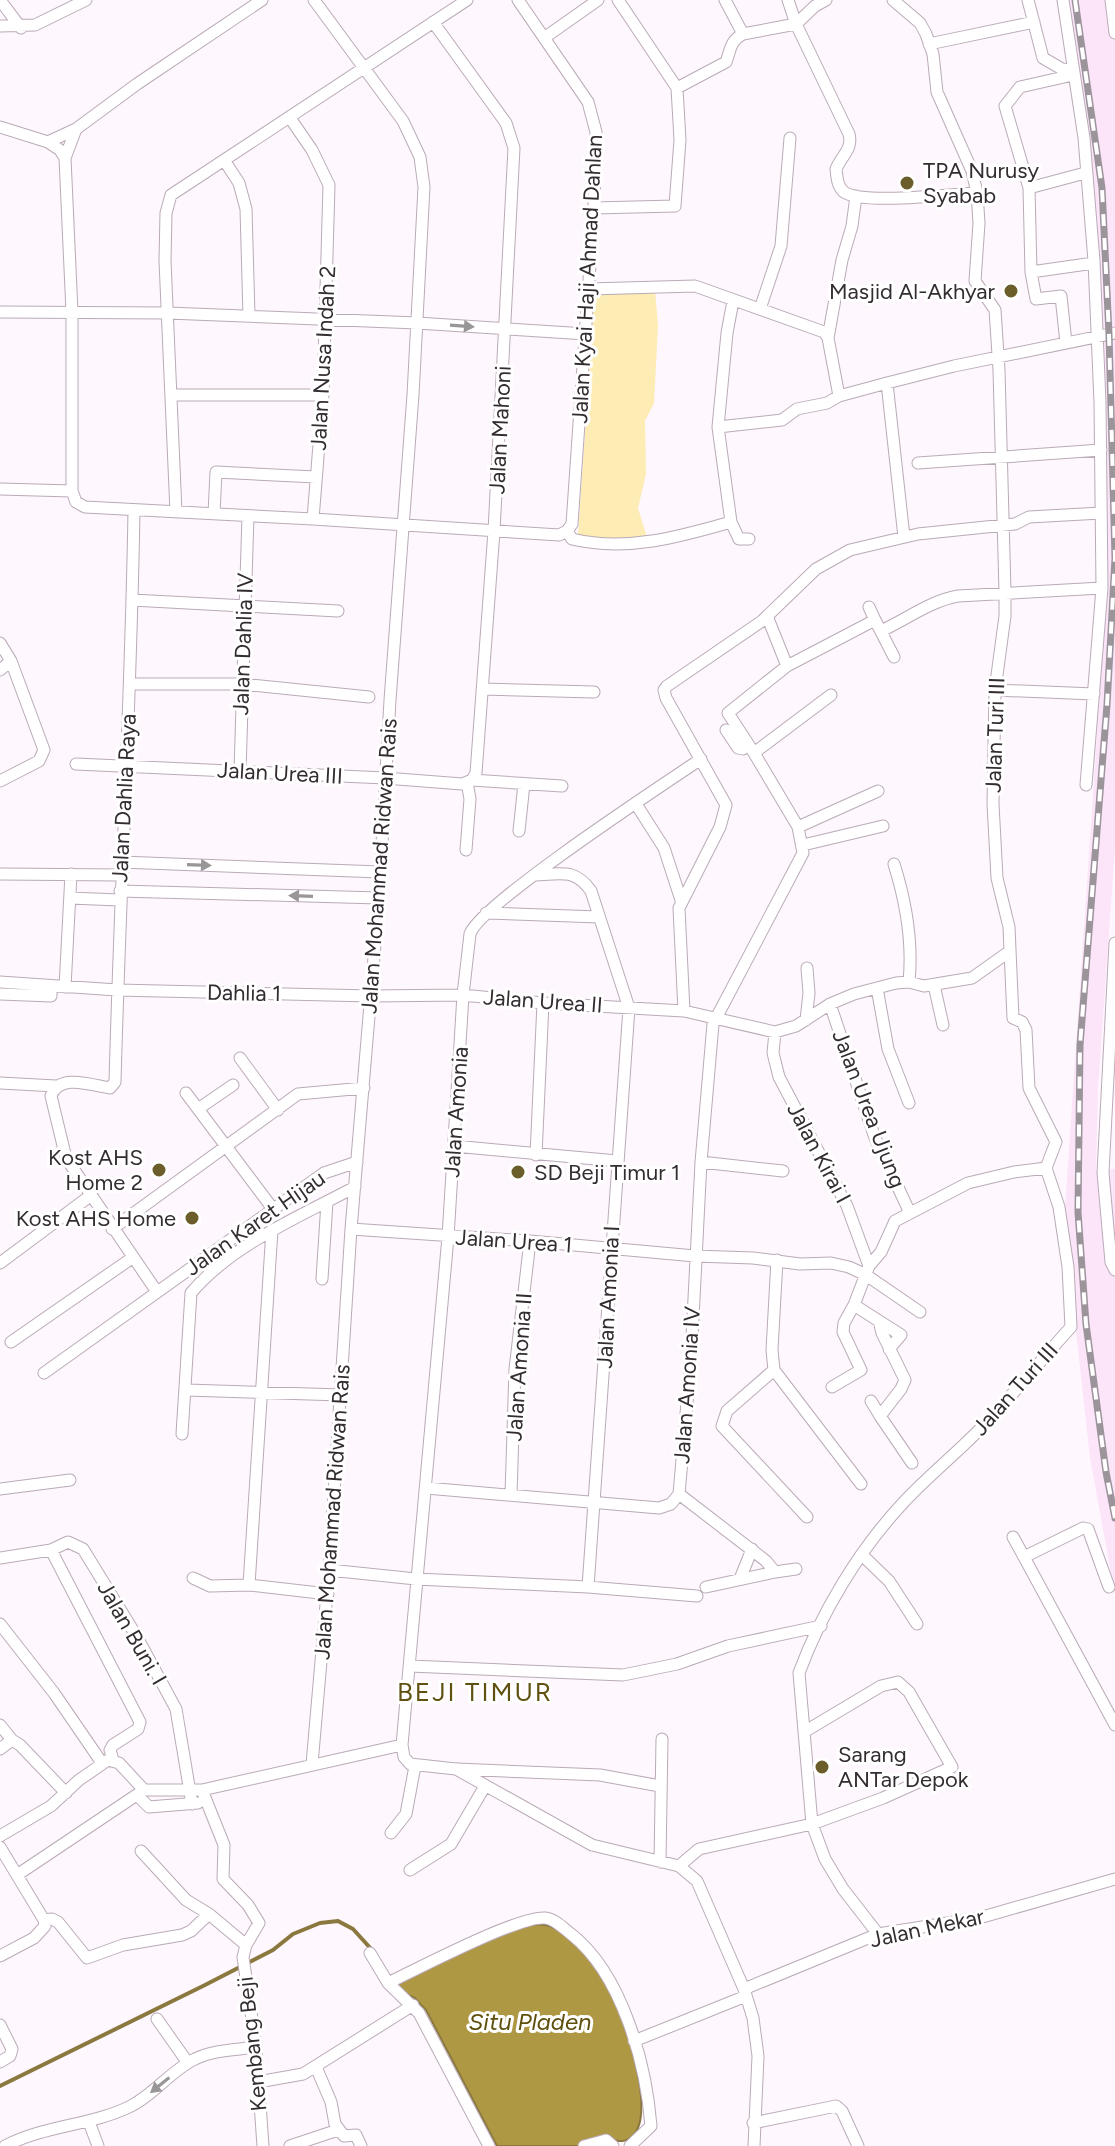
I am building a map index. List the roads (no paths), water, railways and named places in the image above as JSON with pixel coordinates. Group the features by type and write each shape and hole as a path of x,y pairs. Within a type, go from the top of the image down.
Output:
{"street":[{"path":"0,0 21,28"},
{"path":"0,26 21,28 47,21 86,0"},
{"path":"48,142 76,129 262,0"},
{"name":"Jalan Mohammad Ridwan Rais","path":"312,1764 328,1594 351,1229 379,898 424,187 420,157 403,121 314,0"},
{"path":"176,512 165,261 168,201 177,191 467,0"},
{"name":"Jalan Kyai Haji Ahmad Dahlan","path":"518,0 592,112 596,132 586,334 572,524 567,531"},
{"path":"544,38 598,0"},
{"path":"594,208 675,206 680,140 677,88 618,0"},
{"path":"725,0 743,34"},
{"path":"788,0 796,24 849,134 851,142 836,169 840,187 846,193 866,199 977,193 972,171 937,92 929,44 920,23 893,0"},
{"path":"677,88 722,65 728,58 732,41 743,34 796,24 826,0"},
{"path":"1028,0 1043,58 1073,73"},
{"path":"1063,0 1084,138 1094,263 1101,450 1102,588 1086,785"},
{"path":"1111,0 1115,33"},
{"name":"Jalan Mahoni","path":"433,22 478,81 513,139 514,168 494,531"},
{"path":"929,44 1034,22"},
{"path":"1066,343 1061,296 1036,299 1031,272 1029,188 1005,106 1020,87 1073,73"},
{"name":"Jalan Nusa Indah 2","path":"290,118 312,150 329,185 323,395 313,519"},
{"path":"0,127 48,142 65,158"},
{"path":"76,129 65,158 72,312 72,491 76,502 85,507 134,510 559,535 567,531 572,539 605,546 685,535 731,522"},
{"path":"760,309 781,246 790,138"},
{"path":"224,160 239,183 246,209 249,316"},
{"path":"1029,188 1085,173"},
{"name":"Jalan Turi III","path":"878,1934 843,1889 825,1859 812,1824 799,1673 821,1626 862,1555 904,1502 984,1425 1071,1327 1068,1267 1059,1207 1046,1168 1056,1142 1029,1088 1026,1030 1022,1022 1013,1018 1009,927 995,858 995,690 1005,616 1005,592 995,310 975,281 979,223 977,193"},
{"path":"839,396 828,338 856,196"},
{"path":"1031,272 1094,263"},
{"path":"589,289 695,286 824,332 828,338"},
{"path":"733,301 718,427 731,522 739,539 749,539"},
{"path":"0,312 249,316 586,334"},
{"path":"718,427 782,420 797,409 827,403 839,396 887,383 1115,333"},
{"path":"887,383 904,537"},
{"path":"172,395 323,395"},
{"path":"918,463 1101,450"},
{"path":"214,514 216,472 316,477"},
{"path":"0,489 72,491"},
{"name":"Jalan Dahlia Raya","path":"56,1086 69,1082 110,1088 114,1085 134,510"},
{"path":"684,1011 678,916 681,900 726,811 724,799 664,690 767,616 816,569 850,550 904,537 1018,523 1029,517 1101,513"},
{"name":"Jalan Dahlia IV","path":"240,771 248,516"},
{"path":"466,850 470,781 476,773 494,531"},
{"path":"775,1035 714,1017 801,862 803,845 798,827 728,713 787,666 878,625 922,611 937,600 1005,592 1102,588"},
{"path":"132,600 338,611"},
{"path":"869,607 894,657"},
{"path":"767,616 787,666"},
{"path":"0,643 11,661 44,750 39,761 0,781"},
{"path":"0,670 11,661"},
{"path":"130,684 241,684 369,697"},
{"path":"482,689 594,692"},
{"path":"995,690 1094,694"},
{"path":"726,730 738,748 751,749 831,695"},
{"name":"Jalan Amonia","path":"402,1745 448,1237 463,995 470,934 486,913 535,875 701,759"},
{"name":"Jalan Urea III","path":"76,764 462,784 470,781 562,786"},
{"path":"519,831 524,784"},
{"path":"798,827 878,791"},
{"path":"636,804 664,848 681,900"},
{"path":"803,845 883,826"},
{"path":"894,864 911,948 909,982"},
{"path":"0,874 71,874 120,868 380,872"},
{"path":"535,875 570,873 578,876 591,891 629,1008"},
{"path":"65,987 71,874"},
{"path":"70,898 120,895 379,898"},
{"path":"486,913 599,917"},
{"path":"1115,943 1103,1173 1111,1262 1115,1270"},
{"name":"Jalan Urea Ujung","path":"775,1035 854,994 909,982 924,986 972,978 1010,951"},
{"path":"806,1020 809,993 807,968"},
{"name":"Dahlia 1","path":"0,982 117,990 371,996"},
{"path":"934,985 943,1025"},
{"path":"0,994 51,996 51,986"},
{"path":"877,988 888,1049 909,1103"},
{"name":"Jalan Urea II","path":"371,996 463,995 684,1011 714,1017"},
{"path":"536,1155 543,1003"},
{"name":"Jalan Urea Ujung","path":"830,1004 875,1138 910,1213"},
{"name":"Jalan Amonia I","path":"588,1587 629,1008"},
{"name":"Jalan Amonia IV","path":"426,1488 665,1507 679,1494 714,1017"},
{"name":"Jalan Kirai I","path":"775,1035 773,1053 779,1077 847,1206 868,1270"},
{"path":"240,1058 278,1110"},
{"path":"0,1083 56,1086 51,1096 63,1152 157,1292"},
{"path":"198,1109 233,1085"},
{"path":"112,1229 298,1094 364,1088"},
{"path":"186,1093 273,1209"},
{"path":"454,1146 617,1161"},
{"name":"Jalan Karet Hijau","path":"44,1373 324,1173 357,1162"},
{"path":"701,1162 783,1171"},
{"path":"832,1387 861,1370 843,1332 844,1323 895,1221 968,1183 1046,1168"},
{"path":"182,1434 191,1293 223,1264 272,1230 355,1187"},
{"path":"0,1263 90,1196"},
{"path":"322,1279 327,1202"},
{"name":"Jalan Urea 1","path":"351,1229 800,1264 831,1263 868,1270 920,1312"},
{"path":"249,1585 272,1230"},
{"name":"Jalan Amonia II","path":"511,1494 515,1369 530,1241"},
{"path":"11,1342 132,1258"},
{"path":"777,1260 772,1350 774,1370 861,1484"},
{"path":"854,1305 879,1321 905,1384 880,1416"},
{"path":"774,1370 727,1411 722,1426 807,1517"},
{"path":"187,1390 341,1395"},
{"path":"871,1401 912,1463"},
{"path":"0,1489 70,1480"},
{"path":"679,1494 752,1549 775,1572"},
{"path":"1024,1557 1083,1528 1088,1529 1109,1587"},
{"path":"1013,1537 1115,1725"},
{"name":"Jalan Buni. I","path":"0,1558 51,1550 68,1542 83,1549 137,1637 176,1709 200,1794 192,1804 149,1807 141,1792"},
{"path":"740,1579 752,1549"},
{"path":"0,1836 33,1817 107,1762 113,1745 138,1729 140,1722 51,1550"},
{"path":"862,1555 889,1581 917,1624"},
{"path":"329,1570 416,1579 702,1591 740,1579 796,1569"},
{"path":"193,1578 210,1586 249,1585 328,1594"},
{"path":"0,1624 107,1762 141,1792"},
{"path":"410,1666 623,1675 677,1664 728,1646 821,1626"},
{"path":"679,1866 699,1849 812,1824 883,1798 952,1767 909,1692 898,1682 881,1686 804,1732"},
{"path":"0,1725 66,1793"},
{"path":"660,1862 662,1739"},
{"path":"0,1749 12,1740"},
{"path":"17,1875 141,1792 200,1794 312,1764 402,1745 404,1757 415,1766 600,1775 660,1786"},
{"path":"391,1833 406,1814 415,1766"},
{"path":"456,1769 592,1845 679,1866 691,1875 701,1889 753,2018 758,2056 754,2146"},
{"path":"410,1870 451,1844 485,1786"},
{"name":"Kembang Beji","path":"200,1794 224,1845 223,1879 259,1919 245,1957 256,2047 263,2146"},
{"path":"0,1847 44,1920 43,1930 34,1938 0,1956"},
{"path":"141,1851 186,1900 209,1914 245,1957"},
{"name":"Jalan Mekar","path":"634,2041 878,1934 979,1918 1115,1879"},
{"path":"44,1920 58,1922 87,1958 123,1945 182,1935 209,1914"},
{"path":"391,1982 515,1925 543,1918 552,1920 577,1939 605,1970 634,2041 647,2093 651,2126 630,2146"},
{"path":"370,1953 413,2005 489,2146"},
{"path":"258,2082 297,2076 316,2067 413,2005"},
{"path":"157,2019 188,2063"},
{"path":"0,2025 12,2049 10,2056 0,2062"},
{"path":"5,2146 28,2134 89,2122 137,2103 188,2063 207,2055 256,2047"},
{"path":"316,2067 331,2102 332,2118 338,2130 344,2136 356,2135 361,2146"},
{"path":"753,2123 836,2106 842,2111 858,2146"},
{"path":"89,2122 98,2146"},
{"path":"290,2146 338,2130"},
{"path":"584,2146 606,2140 613,2146"}],"water":[{"name":"Situ Pladen","path":"527,1925 552,1927 568,1937 591,1958 608,1985 626,2030 639,2083 639,2126 627,2140 607,2140 583,2146 497,2146 426,2010 415,1998 395,1988 403,1976 496,1934"}],"waterway":[{"path":"0,2086 205,1985 273,1950 293,1934 320,1923 338,1921 353,1929 373,1951"}],"railway":[{"path":"1075,0 1102,188 1115,558 1107,705 1080,1045 1078,1212 1086,1324 1115,1518"}],"place":[{"name":"TPA Nurusy Syabab","path":"907,183"},
{"name":"Masjid Al-Akhyar","path":"1011,291"},
{"name":"Kost AHS Home 2","path":"159,1170"},
{"name":"SD Beji Timur 1","path":"518,1172"},
{"name":"Kost AHS Home","path":"192,1218"},
{"name":"Sarang ANTar Depok","path":"822,1767"}],"district":[{"name":"BEJI TIMUR","path":"475,1692"}]}
